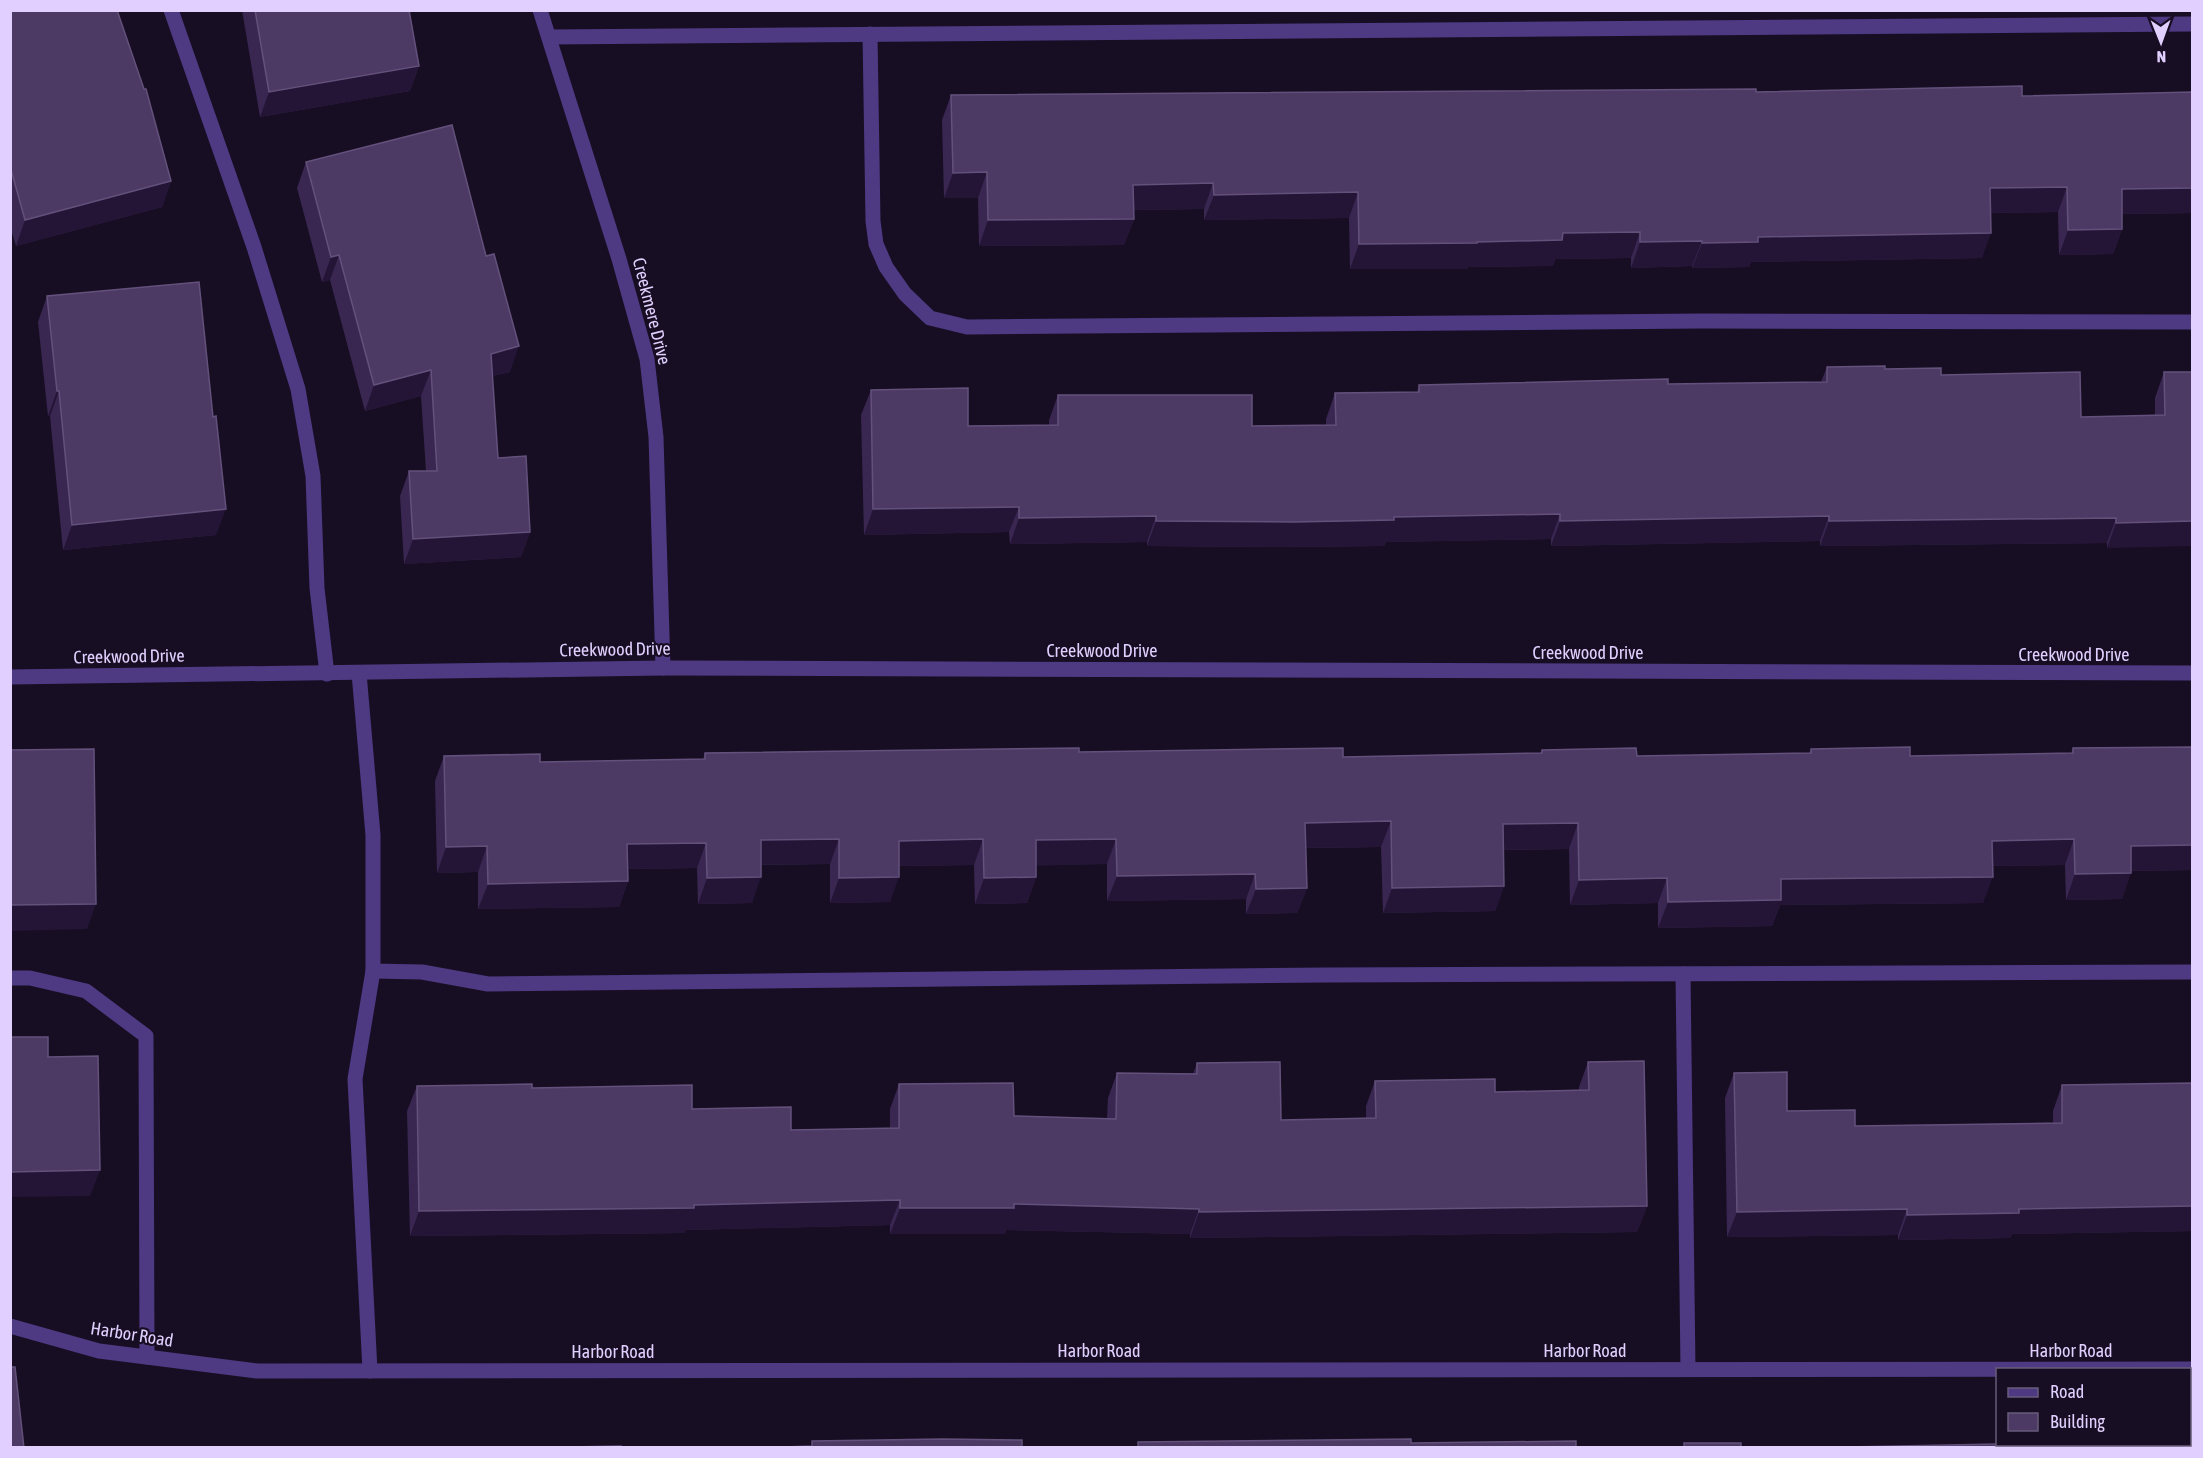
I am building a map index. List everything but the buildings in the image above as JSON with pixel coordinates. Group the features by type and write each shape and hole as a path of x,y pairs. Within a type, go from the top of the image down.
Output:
{"street":[{"path":"171,10 254,247 298,389 313,476 317,588 327,674"},
{"name":"Creekmere Drive","path":"540,10 619,260 647,358 656,437 663,668"},
{"path":"549,37 2193,24"},
{"path":"870,34 873,221 876,244 886,267 905,294 930,318 968,327 1702,321 2193,322"},
{"name":"Creekwood Drive","path":"10,677 663,668 2193,674"},
{"path":"359,673 373,835 374,971 355,1079 370,1371"},
{"path":"374,971 422,972 488,984 1303,975 2193,972"},
{"path":"1683,974 1688,1369"},
{"path":"10,978 30,978 86,991 146,1036 147,1357"},
{"name":"Harbor Road","path":"10,1326 99,1351 257,1371 1996,1369"}]}
